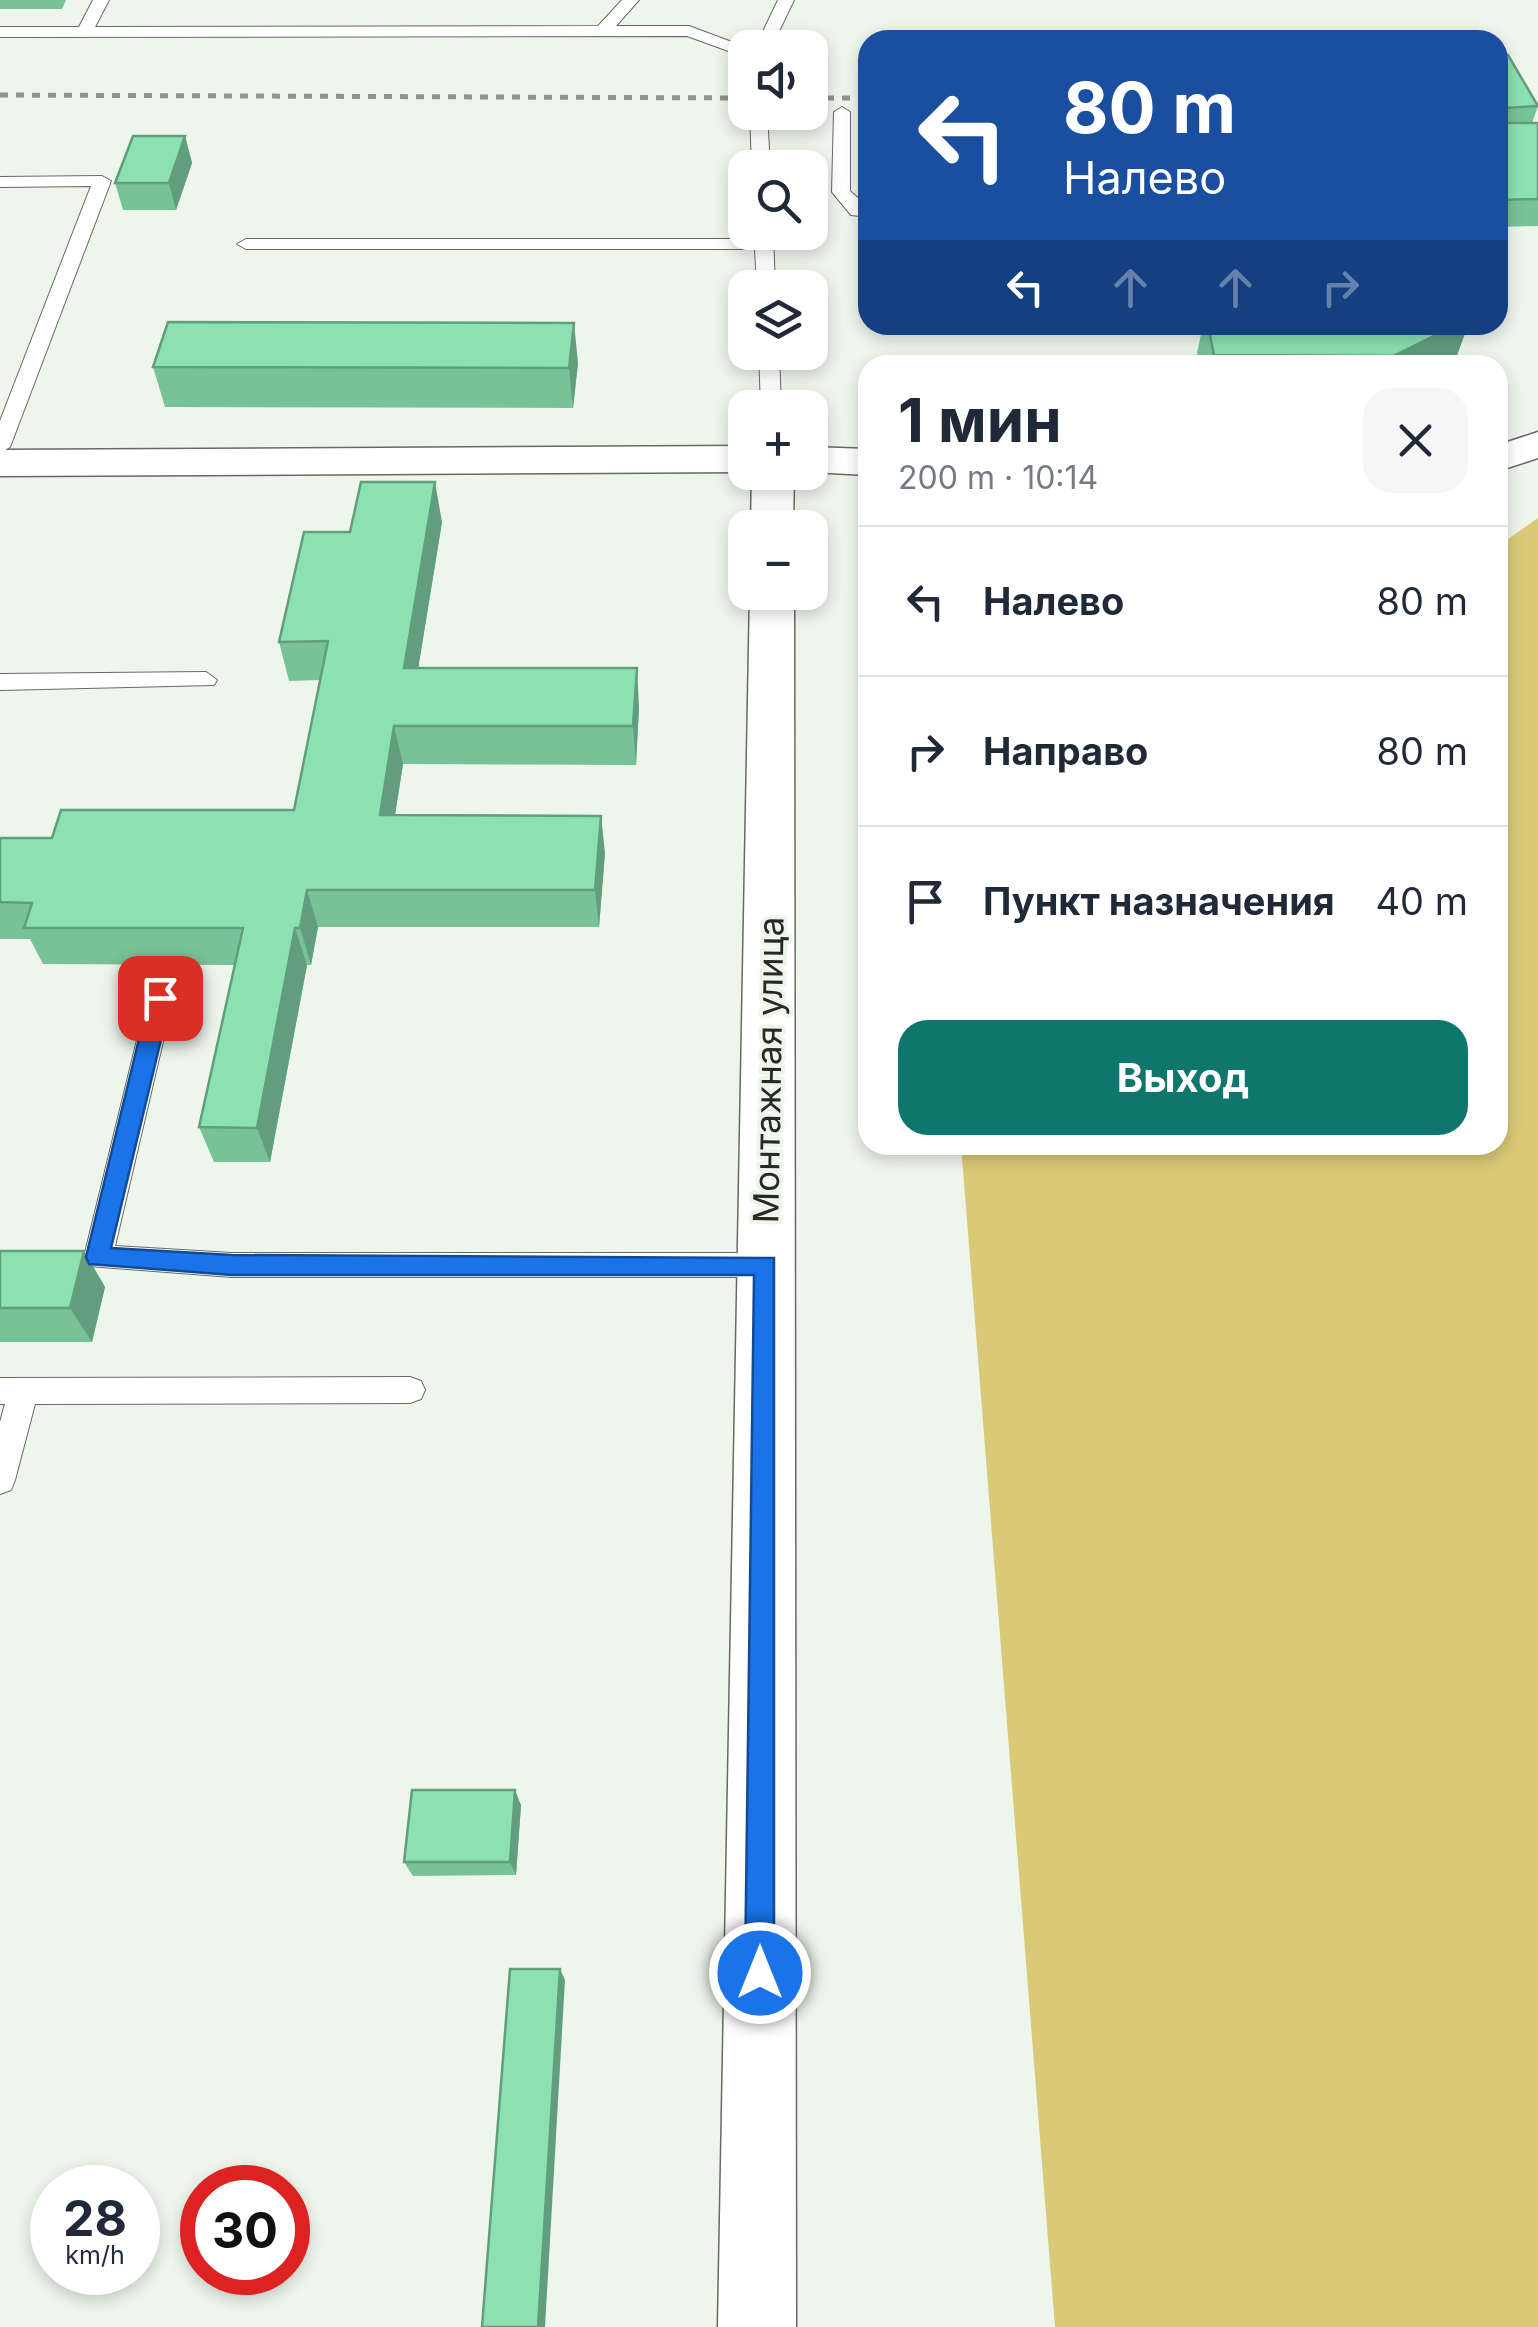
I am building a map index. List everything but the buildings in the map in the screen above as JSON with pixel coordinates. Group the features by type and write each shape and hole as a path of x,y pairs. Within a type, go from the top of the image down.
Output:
{"street":[{"path":"1508,454 1538,444"},
{"path":"0,463 728,459"},
{"path":"828,461 858,462"},
{"name":"Монтажная улица","path":"756,2327 772,610"}],"lane":[{"path":"86,31 100,0"},
{"path":"603,31 631,0"},
{"path":"772,30 786,0"},
{"path":"0,32 689,32 728,46"},
{"path":"842,112 842,192 858,211"},
{"path":"0,182 102,181 0,447"},
{"path":"246,244 728,238"},
{"path":"0,682 206,680"},
{"path":"160,998 98,1257 232,1265 766,1265"},
{"path":"0,1480 11,1391 410,1390"}],"shaded area":[{"path":"1538,518 1538,2327 1055,2327 962,1155 1508,1155 1508,539"}],"railway":[{"path":"0,95 728,98"},
{"path":"828,98 858,98"}],"route":[{"path":"160,998 98,1257 232,1265 766,1265 760,1973"}]}
